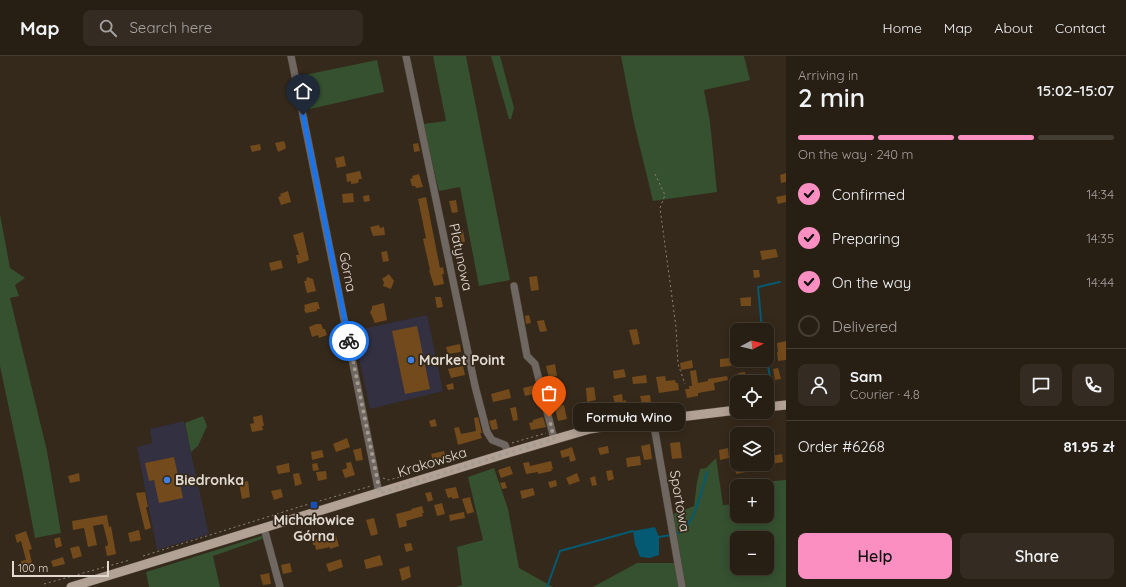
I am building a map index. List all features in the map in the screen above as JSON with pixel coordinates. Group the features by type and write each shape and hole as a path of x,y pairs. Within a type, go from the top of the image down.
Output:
{"main road":[{"path":"774,408 786,405"},
{"name":"Krakowska","path":"76,586 554,439 597,428 653,420 730,414"}],"street":[{"name":"Górna","path":"291,56 380,493"},
{"name":"Platynowa","path":"406,56 479,401 487,432 492,440 505,445 508,453"},
{"path":"514,286 527,356 535,364 554,439"},
{"name":"Sportowa","path":"653,420 682,587"},
{"path":"264,528 280,587"}],"path":[{"path":"655,174 665,196 660,208 676,327 678,364 685,384"}],"shaded area":[{"path":"427,315 443,391 370,409 353,331"},
{"path":"184,421 209,534 157,550 137,447 152,443 150,429"}],"green space":[{"path":"433,56 466,56 510,280 479,286 460,187 439,191 423,124 446,121"},
{"path":"491,56 500,56 514,108 511,119 509,119"},
{"path":"621,56 744,56 750,80 704,90 710,122 717,192 653,201 634,123"},
{"path":"377,60 384,92 306,110 300,76"},
{"path":"0,214 10,268 25,278 15,285 19,296 10,298 47,451 61,533 35,538 0,366"},
{"path":"203,416 207,426 198,446 191,452 185,423"},
{"path":"716,458 723,505 730,504 730,523 774,523 774,481 786,480 786,587 593,587 637,563 680,563 671,515 694,506 700,469 706,468"},
{"path":"494,468 508,509 519,568 553,587 456,587 462,585 457,547 483,540 468,477"},
{"path":"264,535 265,538 213,556 220,587 149,587 146,572"}],"water":[{"path":"655,527 659,537 659,555 650,558 640,557 635,544 633,531"}],"building":[{"path":"284,141 286,147 285,149 278,152 275,143"},
{"path":"418,143 420,151 414,152 413,144"},
{"path":"260,144 261,150 252,152 250,146"},
{"path":"344,156 346,166 337,168 335,158"},
{"path":"360,171 362,179 359,179 358,183 351,184 351,181 347,182 346,174"},
{"path":"786,173 786,182 781,183 780,175"},
{"path":"419,174 423,187 416,188 415,186 412,186 410,179 413,178 412,176"},
{"path":"288,191 291,202 281,205 278,197 281,196 280,194"},
{"path":"353,193 354,202 343,203 342,194"},
{"path":"369,195 370,201 364,202 363,196"},
{"path":"786,195 786,202 778,204 776,197"},
{"path":"426,197 440,268 443,267 444,274 442,274 444,284 434,286 429,270 423,239 426,238 418,199"},
{"path":"456,200 458,212 452,213 449,201"},
{"path":"379,225 380,228 384,227 385,235 373,236 370,227"},
{"path":"463,230 465,242 458,243 455,231"},
{"path":"303,232 309,260 298,264 296,255 299,255 293,235"},
{"path":"776,249 778,257 762,260 760,251"},
{"path":"387,251 389,261 383,262 381,252"},
{"path":"281,260 283,268 271,271 269,263"},
{"path":"753,270 759,270 760,277 754,278"},
{"path":"389,274 394,281 391,289 383,286 384,282 382,279"},
{"path":"537,276 539,290 531,291 529,277"},
{"path":"307,277 313,279 316,291 307,293 304,281 306,281"},
{"path":"435,297 441,297 443,307 437,308"},
{"path":"751,297 751,306 741,306 740,298"},
{"path":"318,302 320,309 306,313 304,310 304,305"},
{"path":"384,303 387,320 375,323 370,312 372,306"},
{"path":"529,315 531,323 526,324 525,316"},
{"path":"544,320 547,331 540,332 537,321"},
{"path":"316,324 321,324 327,335 319,338 318,335 312,337 309,327"},
{"name":"Market Point","path":"417,326 430,389 405,394 392,331"},
{"path":"637,329 640,344 633,345 629,330"},
{"path":"786,341 786,360 778,361 777,343"},
{"path":"460,344 461,352 448,354 446,347"},
{"path":"730,358 730,366 720,367 720,359"},
{"path":"692,360 693,368 681,370 680,363"},
{"path":"555,364 557,376 549,378 546,366"},
{"path":"463,366 465,375 451,378 448,369"},
{"path":"778,368 781,379 775,380 773,369"},
{"path":"624,369 626,377 614,379 613,371"},
{"path":"696,370 698,383 708,381 708,379 727,376 728,380 714,383 715,390 698,393 698,396 687,398 685,389 689,389 689,386 692,386 690,371"},
{"path":"745,372 745,375 738,375 738,373"},
{"path":"646,375 647,383 633,384 632,377"},
{"path":"665,376 666,381 675,380 676,383 678,383 679,390 659,393 656,377"},
{"path":"453,383 454,389 448,390 446,385"},
{"path":"535,385 537,393 525,396 523,388"},
{"path":"594,387 596,400 587,402 586,388"},
{"path":"509,389 511,398 493,402 491,394"},
{"path":"554,393 557,406 551,408 548,394"},
{"path":"622,394 623,401 626,400 627,406 616,408 613,396"},
{"path":"650,395 651,402 642,404 640,396"},
{"path":"564,405 567,419 558,421 555,407"},
{"path":"516,407 518,420 513,421 510,408"},
{"path":"262,415 264,426 262,426 263,430 252,432 250,424 254,423 253,417"},
{"path":"478,417 482,438 458,445 454,428 459,427 461,434 476,431 474,418"},
{"path":"543,417 546,427 531,430 529,423"},
{"path":"435,419 437,426 431,427 429,421"},
{"path":"496,419 498,429 492,430 489,421"},
{"path":"347,438 350,447 336,452 333,444"},
{"path":"680,442 682,458 672,459 670,443"},
{"path":"650,444 652,459 644,460 641,446"},
{"path":"608,446 609,453 600,455 598,448"},
{"path":"572,447 576,460 570,462 569,456 562,458 560,451"},
{"path":"361,448 363,460 356,461 353,450"},
{"path":"728,448 729,458 720,460 719,450"},
{"path":"322,450 324,457 312,460 311,452"},
{"path":"444,451 446,458 433,461 431,454"},
{"path":"782,454 783,462 774,464 774,455"},
{"path":"640,456 641,465 627,467 626,458"},
{"name":"Biedronka","path":"174,457 183,498 159,503 154,480 149,481 145,463"},
{"path":"551,461 552,471 538,474 538,472 526,474 523,463 529,462 530,466"},
{"path":"351,462 355,475 345,478 342,470 347,468 346,463"},
{"path":"289,463 290,472 278,474 276,466"},
{"path":"317,463 319,470 313,471 312,464"},
{"path":"510,466 513,474 501,478 498,470"},
{"path":"612,470 614,479 608,481 606,471"},
{"path":"326,471 327,479 318,481 316,472"},
{"path":"736,471 746,471 746,472 736,474"},
{"path":"79,473 80,481 70,483 68,476"},
{"path":"299,473 302,484 295,486 293,474"},
{"path":"577,473 580,481 569,485 566,478"},
{"path":"595,476 597,485 592,486 590,478"},
{"path":"556,480 557,486 550,488 548,482"},
{"path":"248,481 250,497 242,499 239,483"},
{"path":"505,482 507,488 502,489 500,483"},
{"path":"456,487 459,498 448,498 445,489"},
{"path":"533,488 535,495 522,499 520,491"},
{"path":"281,489 283,497 274,500 271,491"},
{"path":"145,492 148,507 146,507 151,528 145,530 136,493"},
{"path":"431,492 433,500 428,502 425,493"},
{"path":"470,497 474,512 467,514 462,499"},
{"path":"442,503 445,514 437,516 434,505"},
{"path":"422,506 424,513 422,513 423,516 406,521 407,526 399,528 396,514"},
{"path":"464,512 465,518 450,521 449,515"},
{"path":"107,515 109,527 111,526 116,554 107,556 105,546 108,544 103,524 93,526 97,545 88,547 84,528 73,530 72,521"},
{"path":"374,518 378,534 371,536 366,520"},
{"path":"139,530 141,540 130,542 128,533"},
{"path":"26,531 32,549 29,550 33,567 19,571 17,565 21,564 21,561 26,560 21,541 17,543 15,535"},
{"path":"336,536 339,546 330,549 330,547 316,550 315,545 313,545 312,539 319,538 320,541"},
{"path":"60,537 62,546 56,548 54,539"},
{"path":"411,543 413,550 406,552 404,544"},
{"path":"79,546 82,556 73,559 70,548"},
{"path":"380,555 383,565 366,569 364,560"},
{"path":"63,557 65,564 53,567 51,561"},
{"path":"341,559 343,567 329,572 326,564"},
{"path":"290,563 292,572 283,574 281,565"},
{"path":"409,566 411,577 402,581 399,569"},
{"path":"269,573 271,584 263,585 260,575"}],"waterway":[{"path":"761,323 758,287 780,282"},
{"path":"768,367 770,375"},
{"path":"675,534 682,531 692,517 700,498 707,472"},
{"path":"547,587 560,551 633,531"},
{"path":"659,537 671,535"}],"way so far":[{"path":"349,341 380,493 554,439 549,417"}],"place":[{"name":"Market Point","path":"411,360"},
{"name":"Formuła Wino","path":"549,417"},
{"name":"Biedronka","path":"167,480"},
{"name":"Michałowice Górna","path":"314,505"}],"route":[{"path":"303,115 349,341"}]}
